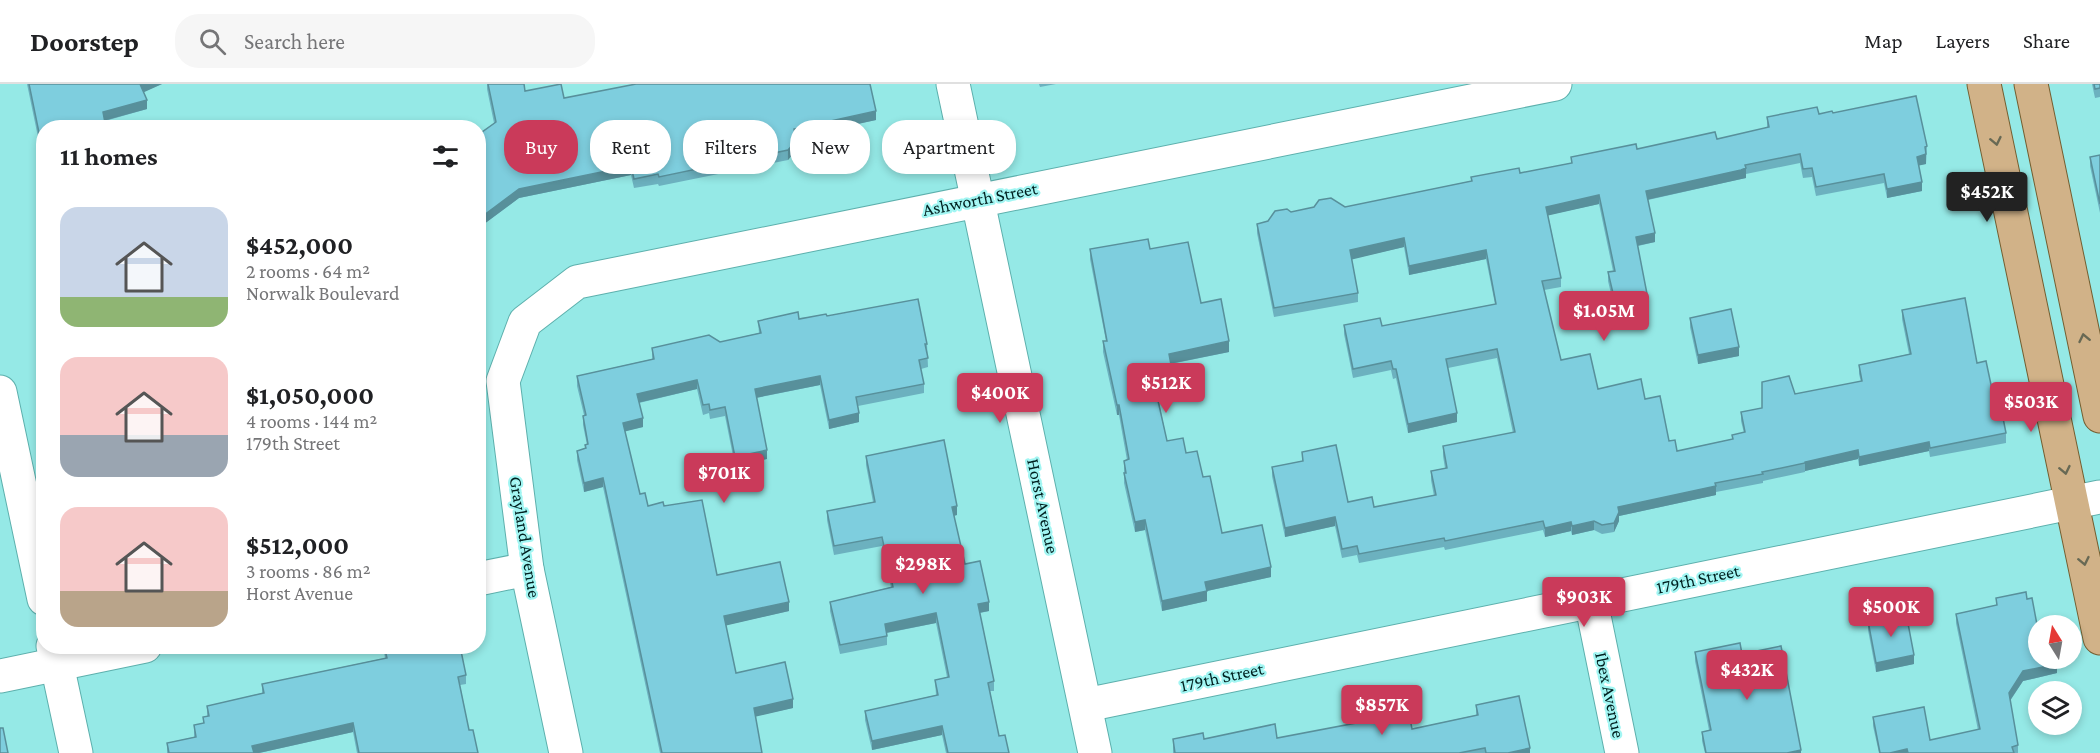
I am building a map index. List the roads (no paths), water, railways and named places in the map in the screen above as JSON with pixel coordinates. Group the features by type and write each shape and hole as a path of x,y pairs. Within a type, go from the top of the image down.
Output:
{"main road":[{"path":"1984,84 2086,500 2100,638"},
{"path":"2031,84 2100,416"}],"street":[{"name":"Horst Avenue","path":"953,84 1095,753"},
{"name":"Ashworth Street","path":"525,322 577,282 1555,84"},
{"name":"Grayland Avenue","path":"525,322 503,381 527,569 566,753"},
{"path":"0,392 36,561"},
{"name":"179th Street","path":"1086,705 2086,500"},
{"path":"486,577 527,569"},
{"name":"Ibex Avenue","path":"1591,601 1622,753"},
{"path":"0,676 55,655 76,753"}]}
